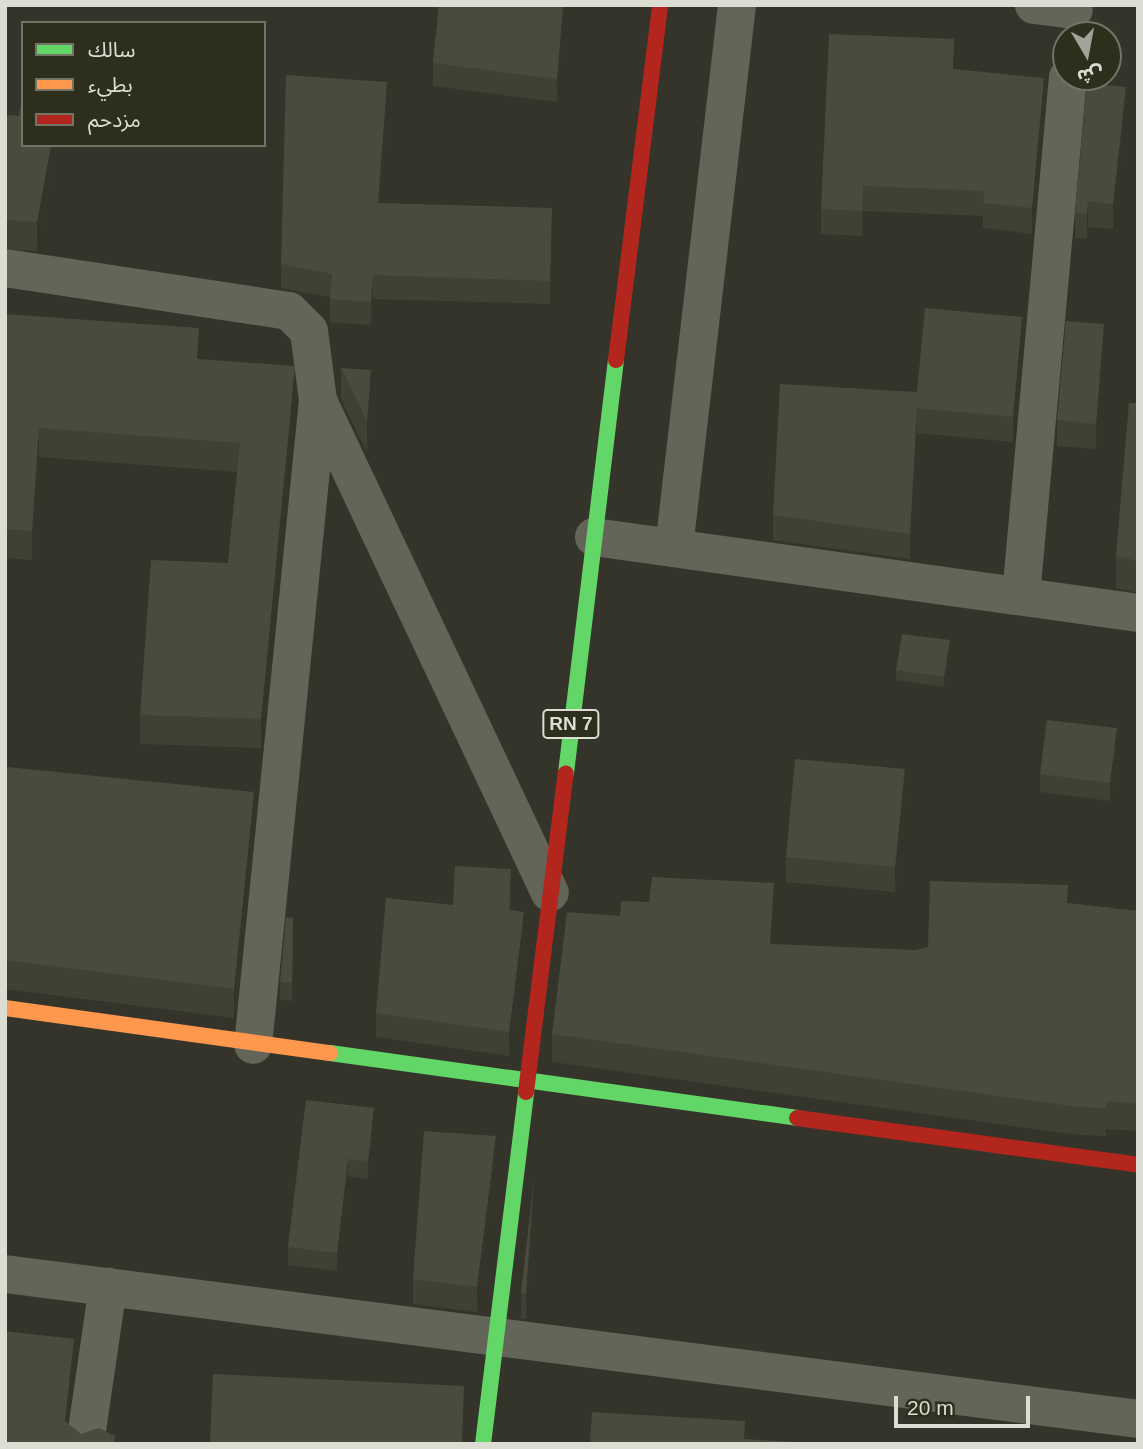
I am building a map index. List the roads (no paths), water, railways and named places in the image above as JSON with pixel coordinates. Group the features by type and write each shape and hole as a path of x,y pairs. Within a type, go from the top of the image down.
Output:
{"main road":[{"name":"RN 7","path":"483,1444 660,5"},
{"path":"5,1008 526,1083 1138,1165"}],"street":[{"path":"674,548 737,5"},
{"path":"1034,5 1073,17"},
{"path":"1021,596 1067,91"},
{"path":"5,268 289,311 309,331 318,400 253,1045"},
{"path":"318,400 550,893"},
{"path":"594,537 1138,613"},
{"path":"5,1274 495,1337 1136,1427"},
{"path":"85,1444 108,1287"}]}
